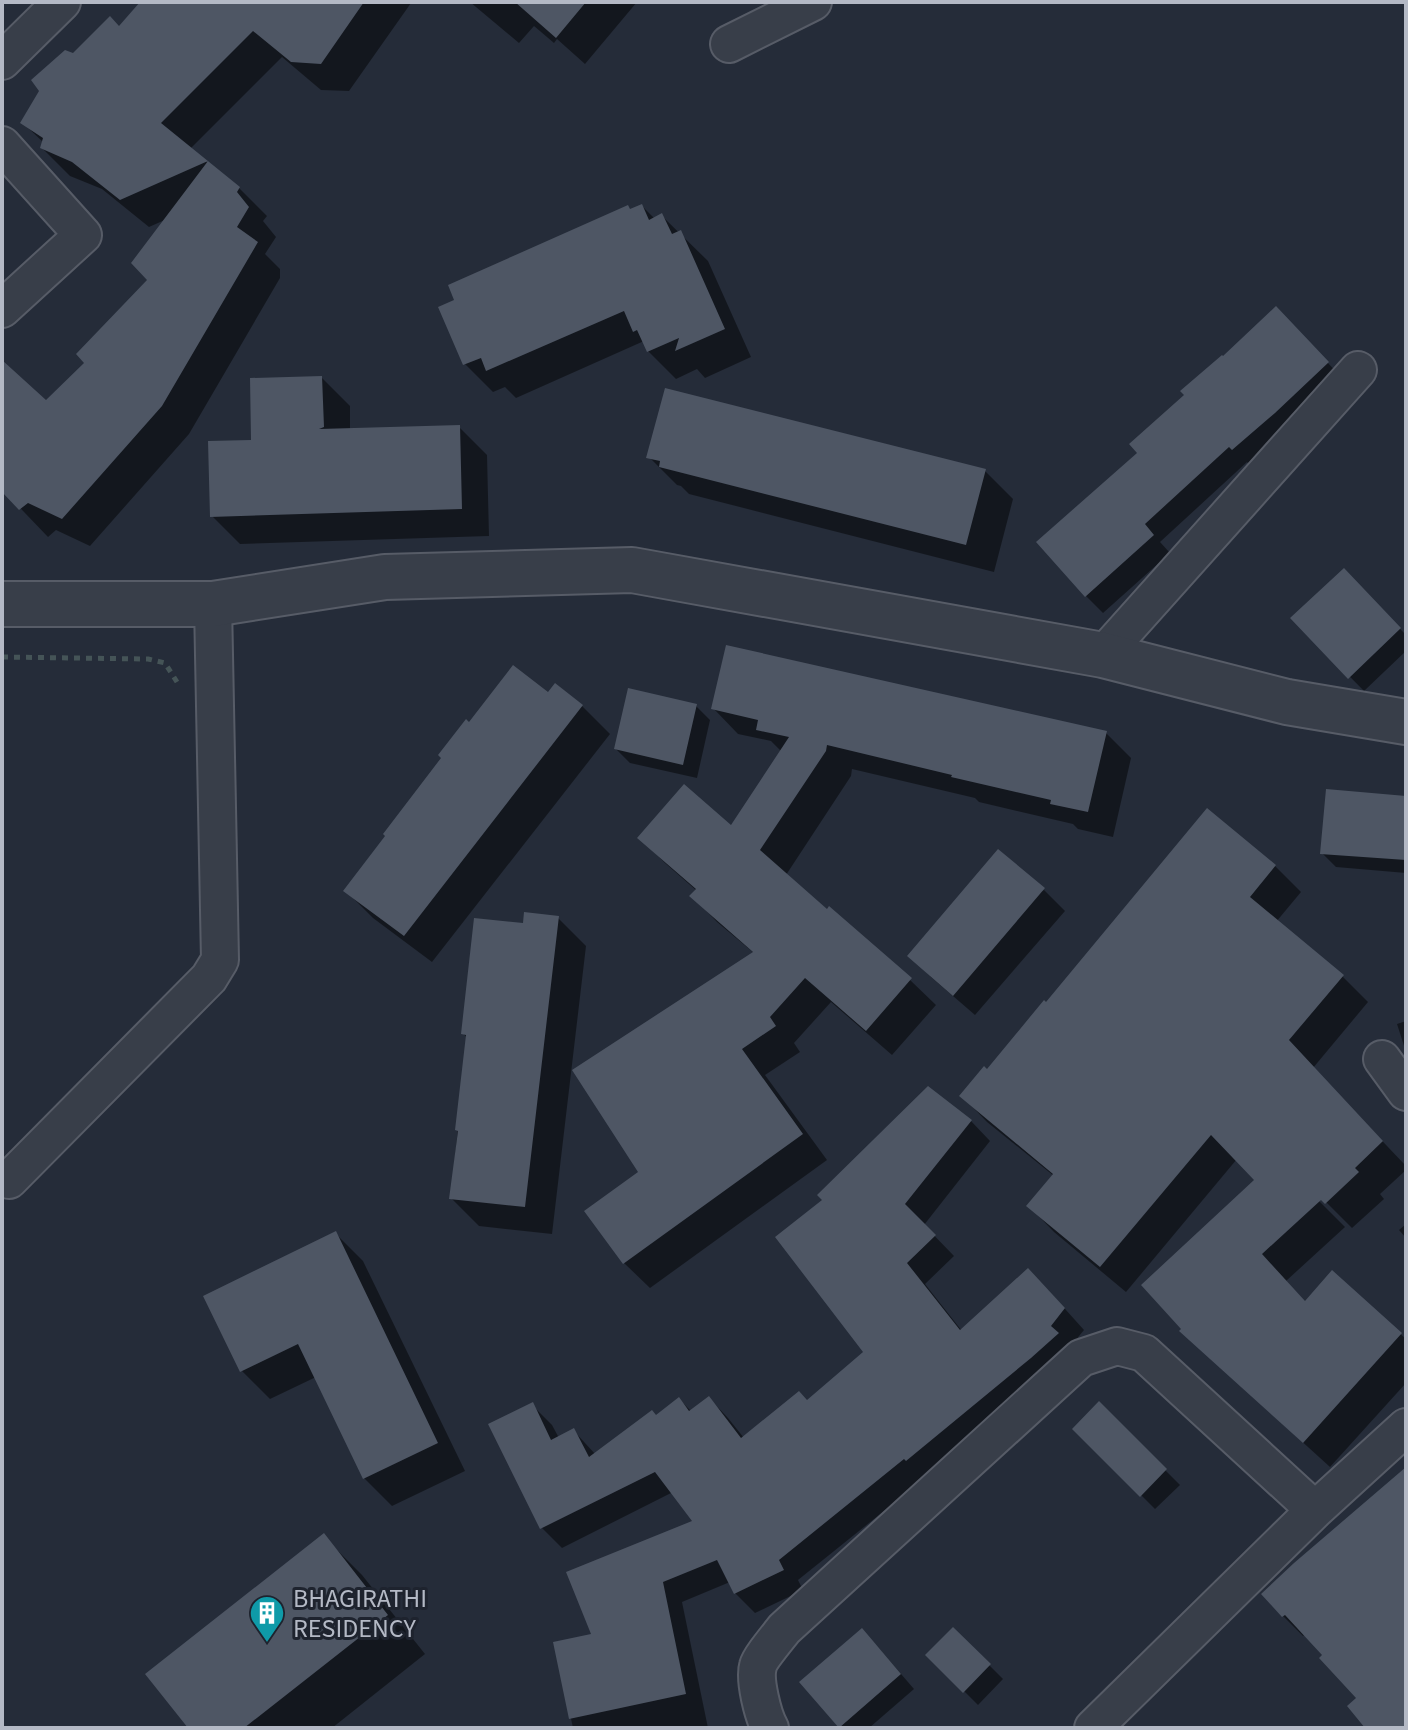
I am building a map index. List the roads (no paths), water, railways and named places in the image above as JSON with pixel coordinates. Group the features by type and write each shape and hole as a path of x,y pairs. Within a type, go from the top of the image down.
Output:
{"street":[{"path":"2,61 62,2"},
{"path":"729,44 813,2"},
{"path":"2,145 83,235 2,309"},
{"path":"1103,655 1358,370"},
{"path":"2,604 213,604 385,577 632,570 1103,655 1287,702 1406,722"},
{"path":"9,1180 209,978 220,960 213,604"},
{"path":"1382,1059 1406,1092"},
{"path":"770,1728 758,1688 758,1665 784,1629 1081,1358 1117,1346 1144,1353 1315,1510"},
{"path":"1093,1728 1315,1510 1406,1427"}],"place":[{"name":"BHAGIRATHI RESIDENCY","path":"267,1644"}]}
